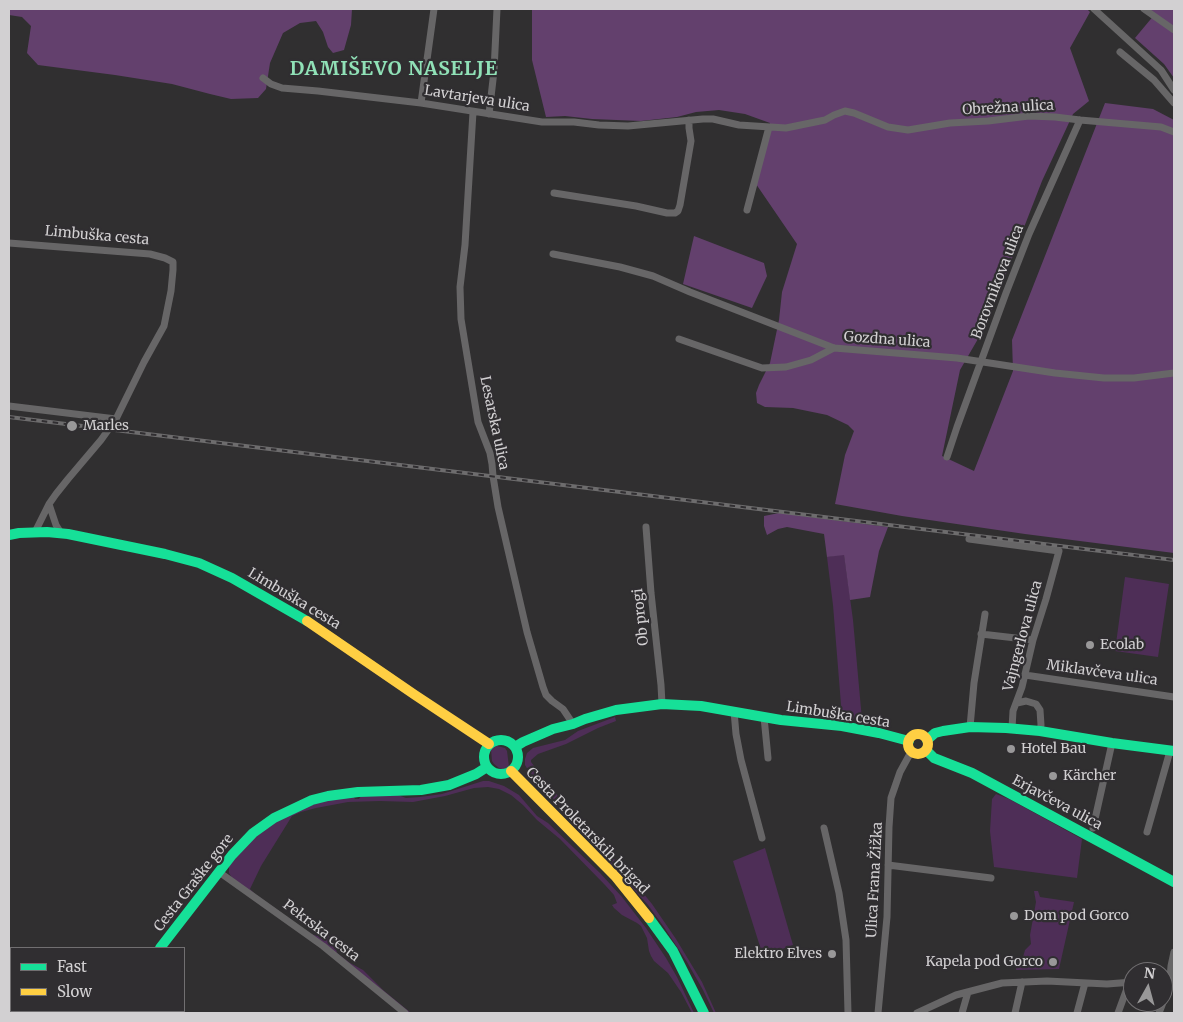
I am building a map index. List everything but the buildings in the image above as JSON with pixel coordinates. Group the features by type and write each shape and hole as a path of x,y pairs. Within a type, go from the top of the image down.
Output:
{"main road":[{"name":"Limbuška cesta","path":"9,535 19,532 61,533 97,539 199,563 232,578 306,620 489,744"},
{"name":"Limbuška cesta","path":"515,747 547,732 585,719 616,710 662,704 701,706 764,717 850,727 909,741 913,736 919,734 925,737 927,745"},
{"name":"Limbuška cesta","path":"911,752 923,753 935,733 970,727 1012,728 1172,751"},
{"path":"503,740 515,747 518,757 515,767 511,771 498,774 490,771 484,758 484,753 489,744 503,740"},
{"path":"909,741 908,744 911,752"},
{"name":"Erjavčeva ulica","path":"927,745 934,758 972,773 1174,882"},
{"name":"Cesta Graške gore","path":"161,947 218,872 243,843 262,825 274,818 305,803 328,796 358,792 397,792 437,788 460,782 487,767"},
{"name":"Cesta Proletarskih brigad","path":"511,771 616,877 637,902 673,951 704,1013"}],"street":[{"path":"421,104 434,9"},
{"path":"489,114 494,71 497,9"},
{"path":"1094,9 1161,70 1174,90"},
{"path":"1144,9 1174,30"},
{"path":"1120,52 1154,80 1174,103"},
{"name":"Lavtarjeva ulica","path":"263,78 271,84 282,88 421,104 542,122 631,125 713,119 739,125 786,128 825,120 845,111"},
{"name":"Obrežna ulica","path":"845,111 888,128 908,130 950,123 994,121 1028,116 1161,127 1174,132"},
{"name":"Lesarska ulica","path":"473,112 465,245 460,287 461,319 478,422 490,453 498,507 526,632 546,694 563,709 573,724"},
{"path":"554,193 675,213 680,205 691,141 689,120"},
{"name":"Borovnikova ulica","path":"947,457 980,361 1030,234 1080,120"},
{"path":"747,210 768,127"},
{"name":"Limbuška cesta","path":"9,242 150,254 173,262 171,291 164,326 116,419 56,494 35,532"},
{"name":"Gozdna ulica","path":"553,254 620,267 653,276 834,348 957,358 1055,374 1104,378 1134,378 1174,373"},
{"path":"679,339 762,368 786,367 811,360 834,348"},
{"path":"9,406 116,419"},
{"path":"49,504 56,525 61,533"},
{"name":"Ob progi","path":"646,527 662,704"},
{"name":"Vajngerlova ulica","path":"969,539 1059,551 1014,711 1012,728"},
{"path":"970,727 984,614"},
{"path":"981,634 1033,640"},
{"name":"Miklavčeva ulica","path":"1025,675 1174,697"},
{"path":"1017,703 1026,701 1036,704 1040,710 1040,732"},
{"path":"734,711 741,760 762,838"},
{"path":"764,717 768,758"},
{"path":"1093,828 1112,743"},
{"path":"1147,832 1172,751"},
{"name":"Ulica Frana Žižka","path":"878,1013 887,917 891,798 900,772 911,752"},
{"path":"824,828 839,893 846,940 848,1013"},
{"path":"888,865 991,878"},
{"name":"Pekrska cesta","path":"218,872 323,946 404,1013"},
{"path":"1015,1013 1022,982"},
{"path":"917,1013 956,995 1002,984 1022,982 1123,982"},
{"path":"1077,1013 1085,983"},
{"path":"962,1013 968,992"},
{"path":"1118,1013 1123,1001"}],"shaded area":[{"path":"9,9 352,9 351,25 344,50 333,53 328,47 323,32 316,21 300,23 283,33 270,63 266,89 258,98 231,99 172,84 38,65 27,53 31,26 22,17 9,15"},
{"path":"532,9 1087,9 1090,12 1070,48 1089,101 1073,114 1042,181 986,325 960,370 942,456 974,471 1013,371 1012,340 1105,103 1153,109 1174,120 1174,553 1025,534 835,504 845,455 854,431 848,425 827,415 793,408 765,407 757,403 756,393 770,363 779,320 782,292 797,244 756,184 770,123 745,114 719,110 641,121 565,116 546,117 532,60"},
{"path":"1148,9 1174,9 1174,78 1164,64 1135,38 1155,14"},
{"path":"694,236 764,263 767,276 752,308 683,284"},
{"path":"779,513 888,527 879,551 870,597 850,600 844,555 827,557 824,534 787,527 767,535 764,526 764,516"},
{"path":"844,554 853,620 862,720 842,717 827,557"},
{"path":"1125,577 1169,584 1158,657 1115,651"},
{"path":"615,717 616,721 566,744 538,754 531,762 569,810 626,872 652,904 702,982 716,1013 714,1013 687,962 648,905 573,822 525,765 527,753 533,748 565,740 578,731"},
{"path":"497,746 505,748 507,751 509,767 499,768 492,761 491,749"},
{"path":"483,781 504,786 519,795 537,816 548,823 622,897 666,958 694,1013 692,1013 668,973 654,961 641,926 614,908 612,905 617,903 614,895 560,839 511,795 499,789 488,787 474,788 413,802 348,802 301,812 292,816 261,866 250,889 311,934 317,936 327,933 334,942 337,953 363,970 383,990 411,1013 408,1013 232,878 229,873 229,866 248,843 281,817 325,800 353,796 355,799 359,799 361,796 398,795 406,798 420,797 442,794"},
{"path":"996,794 1009,799 1082,839 1077,878 994,867 990,831 992,799"},
{"path":"765,848 793,945 763,956 733,861"},
{"path":"1034,891 1038,891 1040,897 1074,902 1059,969 1016,970 1017,963 1022,961 1025,950 1031,944 1030,935 1036,902"}],"railway":[{"path":"9,417 1174,560"}],"traffic: fast":[{"path":"9,535 47,532 68,534 199,563 232,578 307,621"},
{"path":"515,747 553,729 585,719 616,710 662,704 701,706 781,720 842,726 909,741"},
{"path":"927,740 935,733 943,731 970,727 1006,728 1040,731 1174,751"},
{"path":"501,740 508,741 513,745 517,750 518,757 517,764 513,769 508,773 501,774 494,773 489,769 485,764 484,757 485,750 489,745 494,741 501,740"},
{"path":"926,750 934,758 972,773 1174,882"},
{"path":"161,947 232,855 253,833 274,818 312,800 328,796 358,792 421,790 449,785 476,774 487,767"},
{"path":"649,918 673,951 704,1013"}],"traffic: slow":[{"path":"307,621 489,744"},
{"path":"918,734 925,737 928,744 925,751 918,754 911,751 908,744 911,737 918,734"},
{"path":"511,771 616,877 649,918"}],"place":[{"name":"Marles","path":"72,426"},
{"name":"Ecolab","path":"1090,645"},
{"name":"Hotel Bau","path":"1011,749"},
{"name":"Kärcher","path":"1053,776"},
{"name":"Dom pod Gorco","path":"1014,916"},
{"name":"Elektro Elves","path":"832,954"},
{"name":"Kapela pod Gorco","path":"1053,962"}],"district":[{"name":"DAMIŠEVO NASELJE","path":"394,70"}]}
